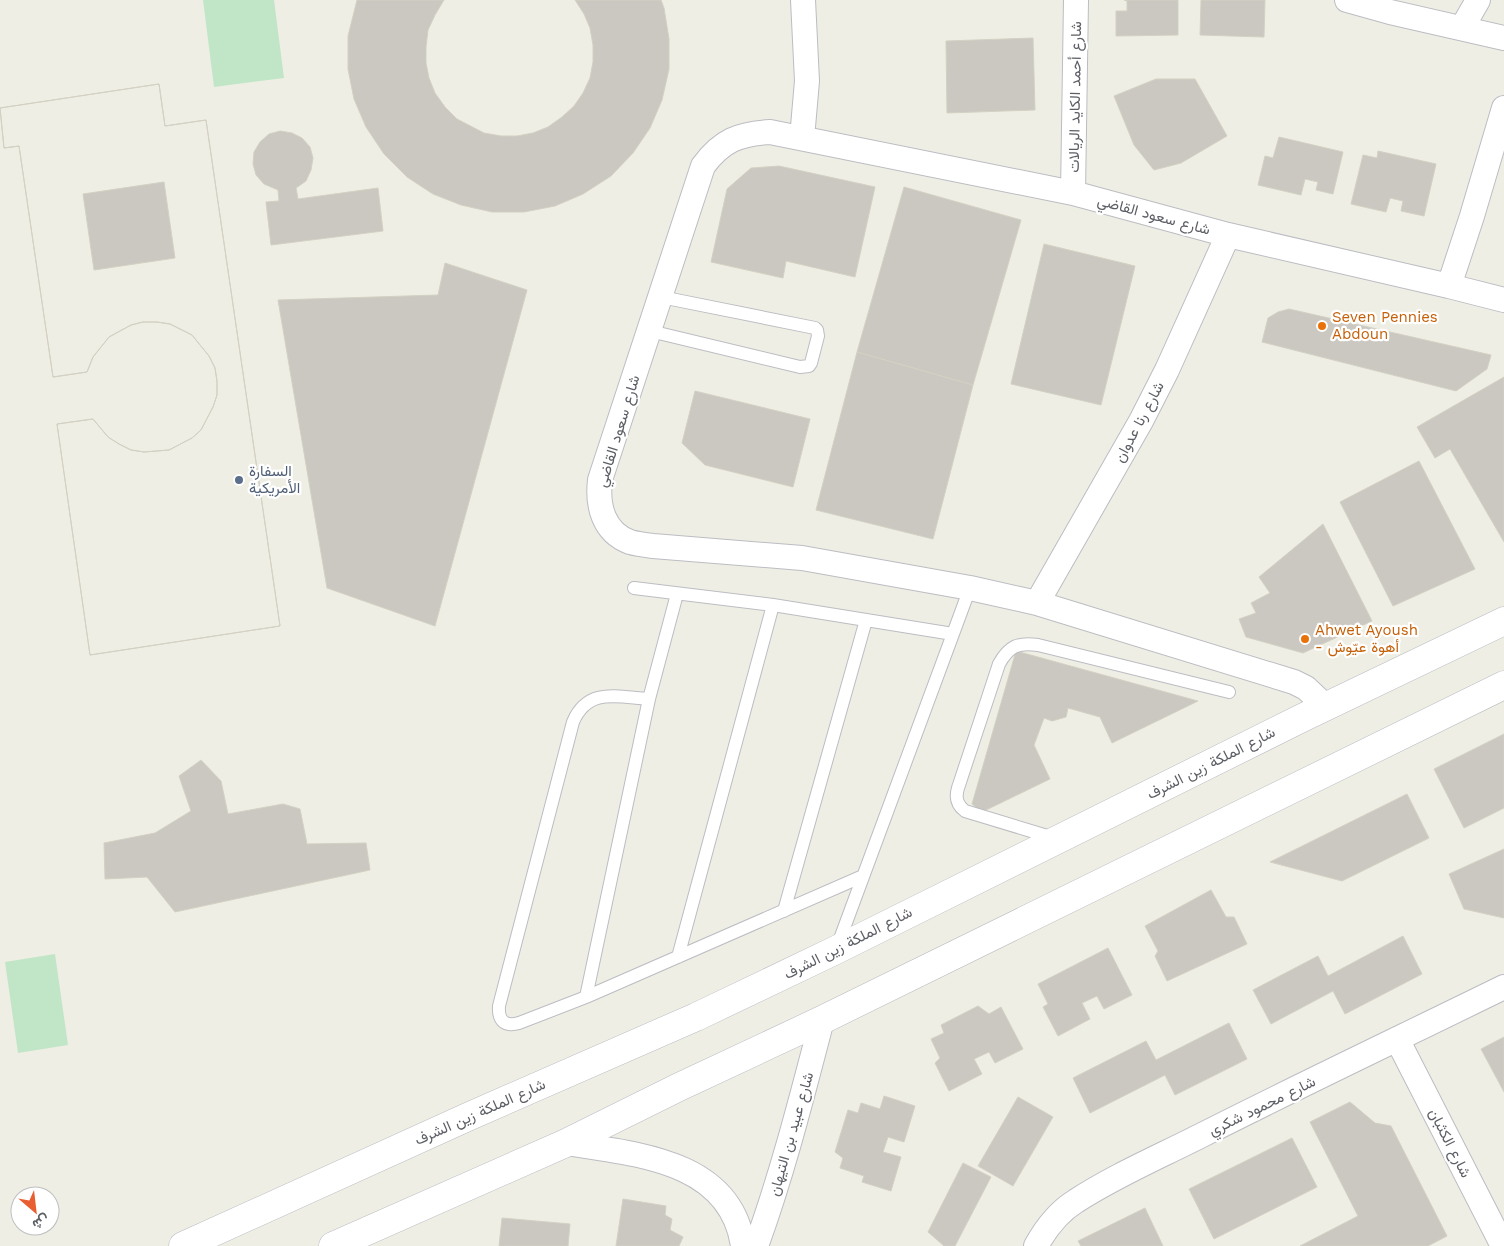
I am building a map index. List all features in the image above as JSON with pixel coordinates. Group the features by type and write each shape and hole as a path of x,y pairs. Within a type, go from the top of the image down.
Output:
{"main road":[{"name":"شارع الملكة زين الشرف","path":"183,1246 472,1115 696,1017 836,950 1325,706 1504,621"},
{"path":"334,1246 566,1143 679,1087 822,1020 1504,685"}],"street":[{"path":"802,138 807,81 803,0"},
{"name":"شارع أحمد الكايد الريالات","path":"1073,193 1076,0"},
{"path":"1347,0 1390,12 1504,38"},
{"path":"1462,28 1478,0"},
{"path":"1449,286 1504,108"},
{"name":"شارع سعود القاضي","path":"1325,706 1306,688 1294,682 1037,603 970,588 802,558 653,546 630,542 617,535 607,524 600,508 598,495 600,480 703,166 713,152 732,139 754,133 770,132 1073,193 1228,236 1504,300"},
{"name":"شارع رنا عدوان","path":"1037,603 1142,421 1228,236"},
{"name":"شارع محمود شكري","path":"1036,1246 1054,1218 1074,1202 1227,1122 1504,987"},
{"name":"شارع عبيد بن التيهان","path":"756,1246 789,1143 822,1020"},
{"name":"شارع الكثبان","path":"1397,1039 1503,1246"},
{"path":"566,1143 630,1152 675,1165 702,1179 723,1197 733,1213 740,1232 742,1246"}],"lane":[{"path":"650,331 800,367 808,366 811,363 818,336 815,328 661,296"},
{"path":"634,588 773,605 953,634"},
{"path":"836,950 970,588"},
{"path":"586,997 649,699 677,594"},
{"path":"678,958 773,605"},
{"path":"784,911 866,620"},
{"path":"1058,840 965,811 957,801 956,795 998,664 1005,653 1014,646 1026,643 1038,645 1228,692"},
{"path":"649,699 598,697 586,702 572,722 499,1006 499,1014 503,1022 511,1025 586,997 863,876"}],"green space":[{"path":"203,0 274,0 284,78 214,87"},
{"path":"55,954 68,1045 18,1053 5,962"}],"building":[{"path":"357,0 444,0 428,30 426,47 426,63 435,93 457,119 484,133 517,136 533,133 548,127 562,117 574,106 590,78 593,62 593,45 590,28 575,0 661,0 669,39 669,69 662,100 650,128 633,153 611,176 583,194 555,206 524,212 492,212 461,205 433,194 407,177 384,154 366,127 354,99 348,69 348,36"},
{"path":"1124,0 1178,0 1178,35 1116,36 1116,11 1127,11 1127,1"},
{"path":"1201,0 1265,0 1264,37 1200,35"},
{"path":"1033,38 1035,110 947,113 946,41"},
{"path":"1156,79 1195,79 1227,136 1181,163 1154,170 1134,145 1114,96"},
{"path":"159,84 165,126 206,120 280,626 90,655 57,424 93,419 108,437 131,450 144,452 169,450 192,438 201,430 217,395 215,368 209,356 192,335 170,324 143,322 131,325 109,337 93,357 87,372 53,377 19,146 4,148 0,108","holes":["164,182 175,258 94,270 83,194"]},
{"path":"159,84 165,126 206,120 280,626 90,655 57,424 93,419 108,437 131,450 144,452 169,450 192,438 201,430 217,395 215,368 209,356 192,335 170,324 143,322 131,325 109,337 93,357 87,372 53,377 19,146 4,148 0,108"},
{"path":"280,131 292,133 302,138 310,147 313,158 311,170 306,181 296,188 298,199 378,188 383,231 271,245 266,202 279,201 278,190 264,184 256,175 253,164 254,152 260,142 269,134"},
{"path":"1279,137 1343,152 1333,194 1316,190 1318,182 1305,179 1301,195 1258,185 1265,156 1273,158"},
{"path":"1378,151 1436,164 1424,216 1401,211 1403,201 1390,198 1386,212 1351,204 1363,155 1377,158"},
{"path":"779,166 875,187 855,277 786,261 783,278 711,262 727,189 751,168"},
{"path":"904,187 1021,220 973,385 857,352"},
{"path":"1044,244 1135,266 1101,405 1011,384"},
{"path":"445,263 527,290 435,626 327,588 278,300 438,295"},
{"path":"1289,309 1491,355 1487,369 1456,391 1262,342 1268,318 1278,312"},
{"path":"857,352 973,385 933,539 816,510"},
{"path":"1504,377 1504,542 1450,449 1435,458 1417,427"},
{"path":"695,391 810,419 793,487 705,465 682,443"},
{"path":"1419,461 1475,569 1393,606 1340,502"},
{"path":"1323,524 1372,621 1303,653 1246,637 1239,619 1256,613 1251,603 1270,593 1259,577"},
{"path":"1016,651 1198,701 1112,743 1100,717 1068,708 1066,717 1052,721 1044,718 1034,745 1050,779 982,812 972,804"},
{"path":"1504,734 1504,808 1464,828 1434,769"},
{"path":"201,760 221,781 228,814 283,804 300,809 307,844 366,843 370,870 175,912 147,877 105,879 104,843 155,833 191,811 179,776"},
{"path":"1407,794 1429,838 1342,881 1270,862"},
{"path":"1504,849 1504,918 1464,909 1449,874"},
{"path":"1211,890 1226,917 1234,917 1247,944 1167,981 1155,956 1158,951 1145,926"},
{"path":"1403,936 1422,974 1345,1014 1333,991 1271,1024 1253,990 1318,956 1328,976"},
{"path":"1108,948 1132,995 1104,1009 1097,996 1082,1003 1090,1019 1058,1036 1043,1007 1048,1004 1038,984"},
{"path":"978,1006 989,1014 1001,1007 1023,1049 995,1063 989,1052 974,1059 982,1074 949,1091 935,1063 940,1058 931,1039 944,1033 941,1025"},
{"path":"1229,1023 1247,1059 1175,1095 1165,1075 1090,1113 1073,1078 1146,1041 1156,1060"},
{"path":"1504,1037 1504,1092 1481,1049"},
{"path":"884,1096 915,1106 904,1142 888,1137 883,1152 901,1157 891,1191 862,1182 864,1176 840,1168 843,1158 835,1152 848,1110 858,1113 861,1103 880,1109"},
{"path":"1018,1097 1053,1117 1013,1186 978,1166"},
{"path":"1350,1102 1375,1123 1391,1126 1447,1236 1428,1246 1300,1246 1358,1216 1310,1122"},
{"path":"1292,1138 1317,1187 1214,1239 1189,1189"},
{"path":"963,1163 991,1177 955,1246 944,1246 928,1232"},
{"path":"623,1199 666,1206 665,1215 672,1219 670,1230 683,1237 679,1246 616,1246"},
{"path":"1145,1208 1163,1246 1081,1246 1078,1241"},
{"path":"502,1218 570,1224 568,1246 499,1246"}],"place":[{"name":"Seven Pennies Abdoun","path":"1322,326"},
{"name":"السفارة الأمريكية","path":"239,480"},
{"name":"Ahwet Ayoush - أهوة عيّوش","path":"1305,639"}]}
